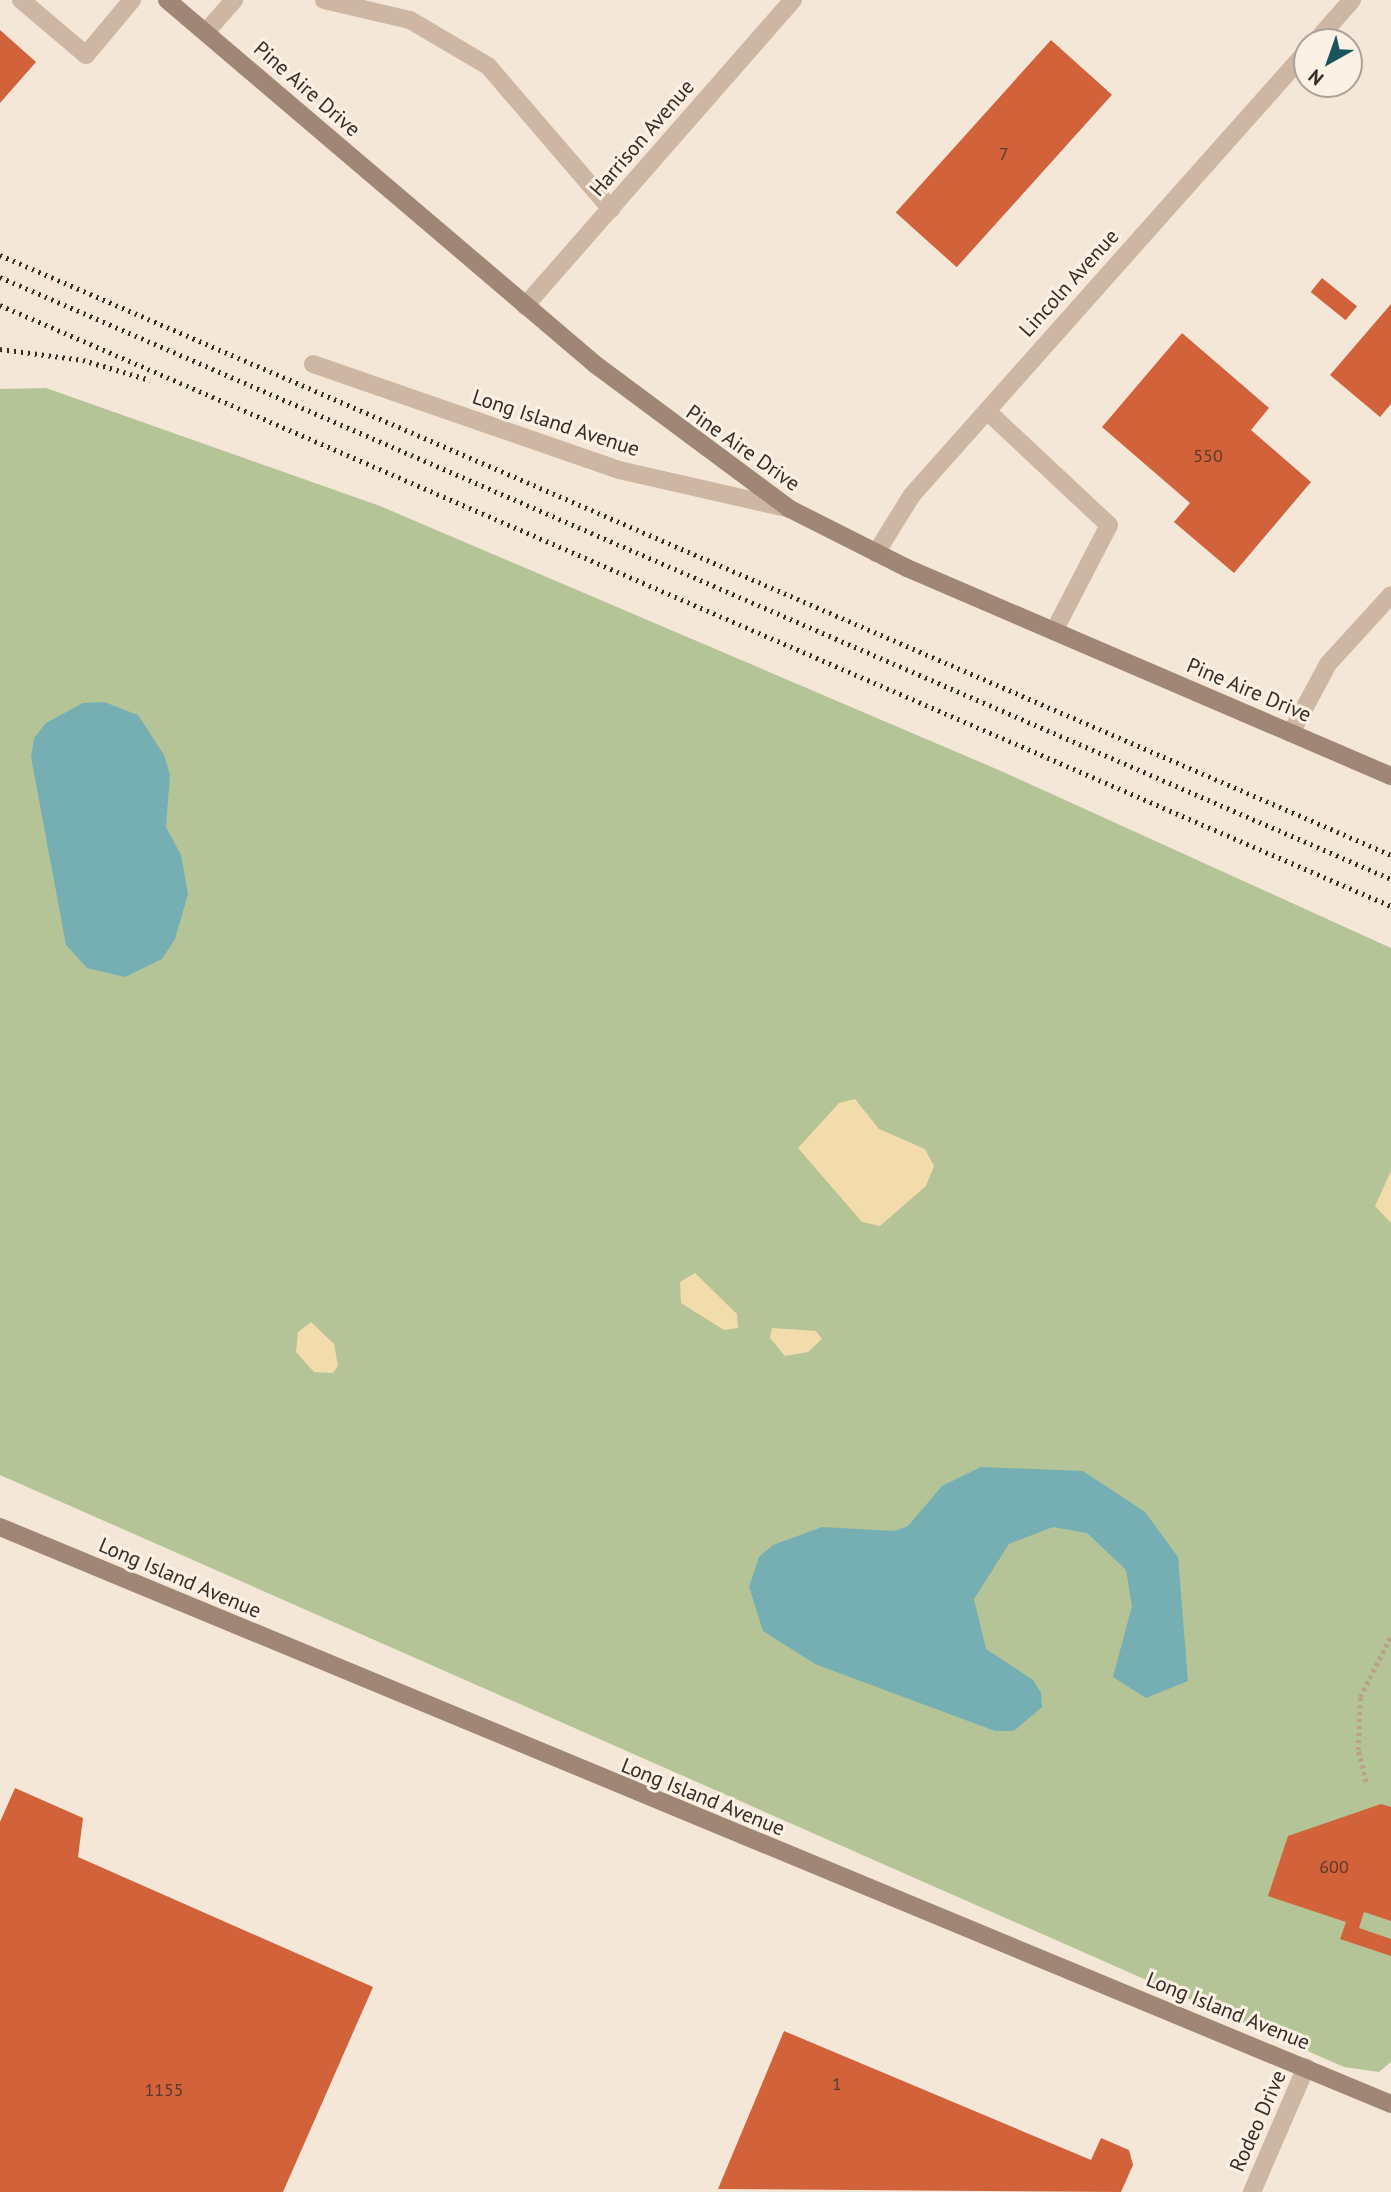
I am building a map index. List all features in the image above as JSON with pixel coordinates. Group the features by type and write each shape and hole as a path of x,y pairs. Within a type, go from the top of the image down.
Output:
{"street":[{"path":"21,0 86,55 132,0"},
{"name":"Pine Aire Drive","path":"167,0 525,306 687,438 790,509 876,554 1391,776"},
{"path":"206,32 234,0"},
{"path":"324,0 410,20 488,66 611,209"},
{"name":"Harrison Avenue","path":"525,306 793,0"},
{"path":"1327,28 1352,0"},
{"name":"Lincoln Avenue","path":"876,554 901,508 1293,67"},
{"name":"Long Island Avenue","path":"313,364 619,470 790,509"},
{"path":"986,411 1109,525 1054,631"},
{"path":"1292,733 1328,664 1391,595"},
{"name":"Long Island Avenue","path":"0,1527 519,1747 1391,2104"},
{"name":"Rodeo Drive","path":"1252,2192 1306,2067"}],"path":[{"path":"1366,1783 1356,1723 1360,1697 1391,1636"}],"green space":[{"path":"46,388 380,506 1001,771 1391,948 1391,2062 1379,2072 1344,2067 0,1475 0,389"}],"sand":[{"path":"855,1099 879,1129 925,1149 934,1166 926,1186 880,1226 862,1222 798,1148 839,1103"},
{"path":"1391,1171 1391,1223 1375,1206"},
{"path":"695,1273 737,1314 738,1328 724,1330 681,1303 680,1282"},
{"path":"311,1322 334,1344 338,1366 333,1373 314,1372 296,1352 298,1332"},
{"path":"772,1328 816,1331 822,1339 808,1352 785,1356 770,1338"}],"water":[{"path":"104,702 138,715 164,755 170,775 166,827 181,855 188,894 175,939 162,959 125,977 87,968 66,945 31,757 34,738 46,723 83,703"},
{"path":"981,1467 1083,1471 1145,1512 1178,1557 1188,1681 1146,1698 1113,1677 1132,1606 1126,1570 1087,1533 1053,1527 1009,1544 974,1599 986,1649 1033,1680 1041,1693 1042,1707 1014,1731 995,1731 815,1664 763,1631 749,1587 759,1557 773,1545 822,1527 895,1531 908,1526 942,1486"}],"building":[{"path":"0,30 36,62 0,103"},
{"path":"1051,40 1112,95 957,267 896,212"},
{"path":"1322,278 1357,306 1346,320 1311,292"},
{"path":"1391,304 1391,404 1380,417 1330,375"},
{"path":"1182,333 1269,408 1251,430 1311,482 1234,573 1174,522 1190,503 1102,427"},
{"path":"15,1788 83,1818 78,1857 373,1987 283,2192 0,2192 0,1822"},
{"path":"1381,1804 1391,1807 1391,1921 1364,1912 1359,1928 1391,1939 1391,1956 1340,1939 1346,1922 1268,1896 1288,1836"},
{"path":"784,2031 1091,2160 1101,2138 1129,2150 1133,2165 1121,2192 718,2189"}],"railway":[{"path":"0,255 1391,855"},
{"path":"0,277 1391,879"},
{"path":"0,305 1391,906"},
{"path":"0,349 83,360 150,380"}]}
